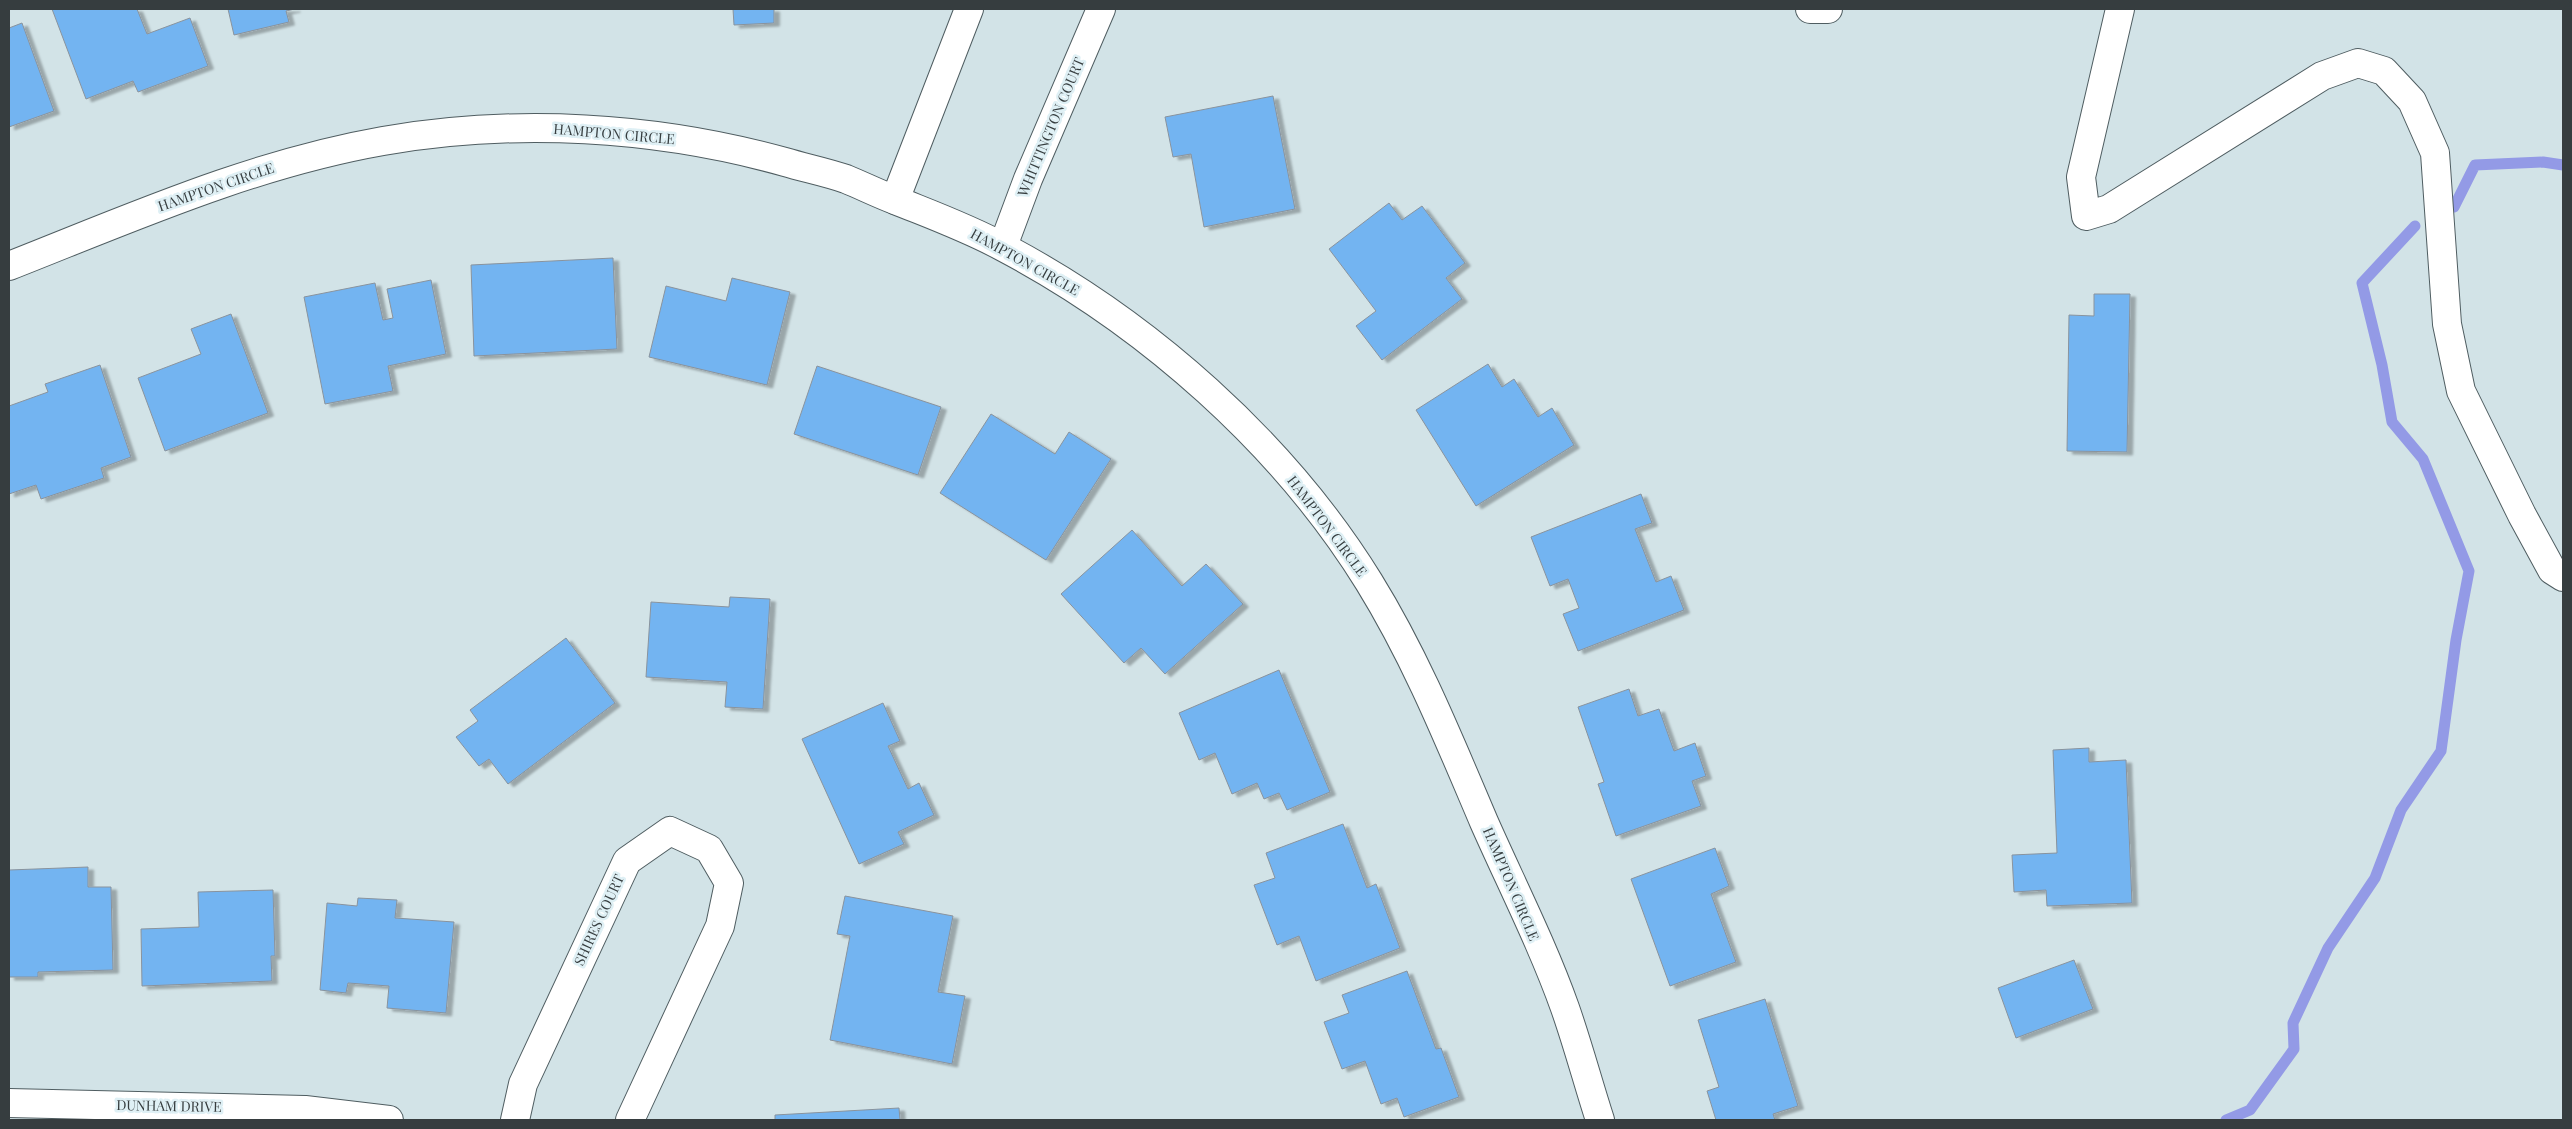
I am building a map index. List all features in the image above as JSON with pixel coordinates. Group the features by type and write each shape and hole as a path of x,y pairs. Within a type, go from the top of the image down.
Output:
{"street":[{"path":"896,200 969,9"},
{"name":"WHITTINGTON COURT","path":"1003,246 1028,179 1101,9"},
{"path":"1810,9 1828,9"},
{"path":"2120,9 2081,177 2086,216 2109,209 2322,76 2358,63 2384,71 2412,101 2435,152 2447,324 2461,391 2522,515 2560,571"},
{"name":"HAMPTON CIRCLE","path":"9,266 206,188 287,162 384,141 483,130 549,128 649,135 728,148 844,178 936,215 1003,246 1089,297 1169,356 1243,423 1309,498 1367,578 1417,666 1559,995 1600,1120"},
{"name":"SHIRES COURT","path":"515,1120 523,1084 627,862 670,831 709,849 729,883 720,926 630,1120"},
{"name":"DUNHAM DRIVE","path":"9,1103 305,1110 389,1120"}],"building":[{"path":"52,9 137,9 147,34 190,18 208,66 138,92 133,81 86,99"},
{"path":"228,9 295,9 286,11 289,22 234,35"},
{"path":"733,9 774,9 774,23 734,25"},
{"path":"22,23 54,111 9,127 9,28"},
{"path":"1273,96 1295,209 1204,227 1191,154 1173,157 1165,117"},
{"path":"1389,203 1402,220 1422,206 1465,263 1446,278 1462,299 1382,360 1356,326 1376,311 1329,249"},
{"path":"613,258 617,349 474,356 471,265"},
{"path":"732,278 790,292 767,385 649,357 666,286 726,301"},
{"path":"431,280 446,354 388,366 393,391 325,404 304,297 375,283 383,320 393,318 387,289"},
{"path":"2094,294 2130,294 2127,452 2067,451 2069,315 2094,316"},
{"path":"231,314 268,413 165,451 138,378 201,354 191,329"},
{"path":"1488,364 1502,387 1514,379 1538,417 1552,408 1574,445 1476,506 1416,410"},
{"path":"100,365 131,457 101,468 104,478 41,499 36,485 9,494 9,406 48,392 45,384"},
{"path":"817,366 941,407 918,475 794,434"},
{"path":"991,414 1055,454 1069,432 1111,459 1046,560 940,493"},
{"path":"1641,494 1652,523 1635,529 1656,582 1671,576 1684,610 1578,651 1563,614 1579,608 1568,579 1550,586 1531,537"},
{"path":"1132,530 1182,586 1206,564 1243,604 1165,674 1141,648 1124,663 1061,594"},
{"path":"730,597 770,599 763,709 725,707 727,682 646,677 651,602 729,607"},
{"path":"566,638 615,703 508,784 489,759 479,766 456,737 478,721 470,710"},
{"path":"1279,670 1330,792 1287,810 1279,793 1264,799 1257,783 1232,794 1215,753 1199,760 1179,713"},
{"path":"1629,689 1638,716 1659,709 1674,751 1695,743 1706,776 1692,781 1701,806 1616,836 1598,784 1604,782 1578,707"},
{"path":"883,703 900,741 888,746 908,789 919,783 934,815 898,832 904,844 859,864 802,739"},
{"path":"2089,748 2089,762 2126,760 2132,903 2047,906 2046,890 2014,892 2012,855 2057,853 2053,750"},
{"path":"1343,824 1367,888 1376,884 1400,948 1316,981 1299,936 1277,945 1254,885 1275,878 1266,853"},
{"path":"1715,848 1729,886 1711,894 1736,962 1670,986 1631,879"},
{"path":"88,867 88,887 111,887 113,970 38,972 38,977 9,977 9,870"},
{"path":"273,890 275,956 271,956 272,981 142,986 141,929 199,927 198,892"},
{"path":"845,896 953,916 938,992 965,996 952,1064 830,1040 850,936 837,934"},
{"path":"358,898 397,900 395,918 454,922 446,1013 387,1008 389,986 348,983 346,993 320,990 327,903 357,906"},
{"path":"2074,960 2093,1009 2016,1038 1998,988"},
{"path":"1407,971 1436,1049 1441,1048 1459,1097 1404,1117 1397,1098 1381,1104 1365,1061 1342,1069 1324,1022 1349,1013 1342,995"},
{"path":"1765,999 1798,1106 1773,1114 1775,1120 1716,1120 1707,1091 1719,1087 1698,1020"},
{"path":"899,1108 900,1120 775,1120 775,1115"}],"waterway":[{"path":"2454,207 2475,165 2543,162 2563,165"},
{"path":"2226,1120 2250,1110 2294,1049 2293,1023 2328,948 2375,878 2401,810 2441,751 2456,640 2469,571 2423,459 2392,422 2382,365 2362,283 2415,226"}]}
